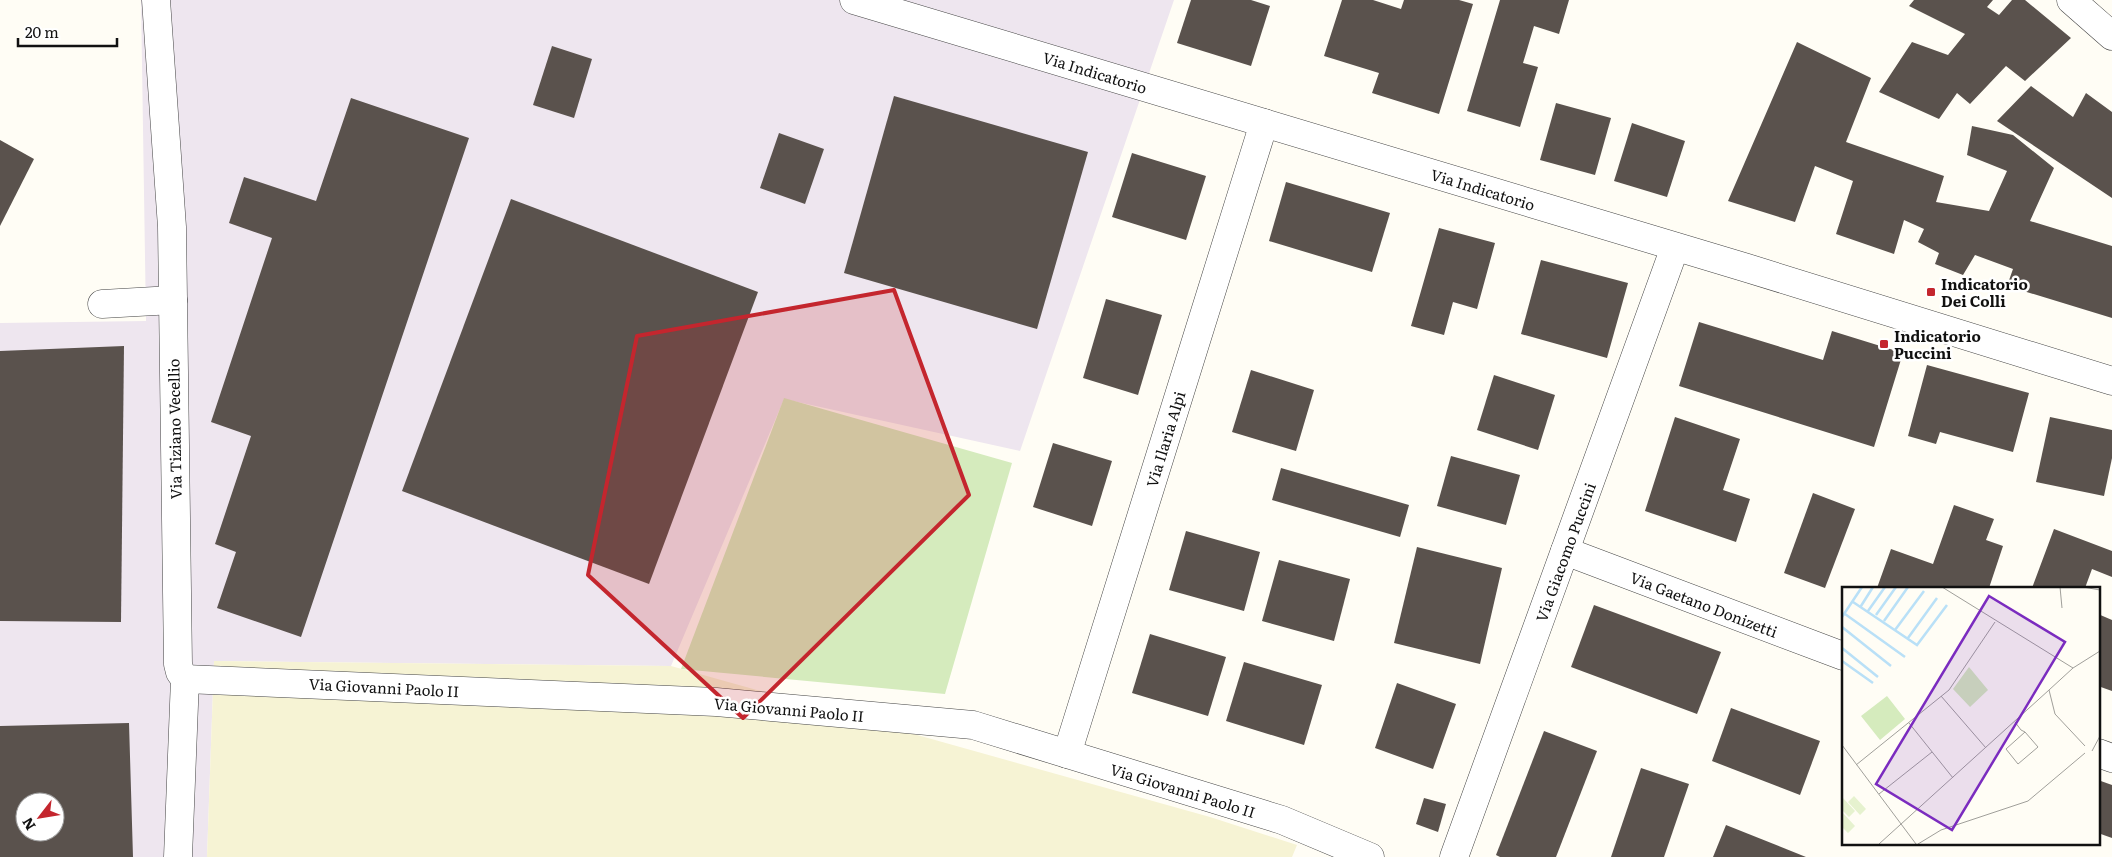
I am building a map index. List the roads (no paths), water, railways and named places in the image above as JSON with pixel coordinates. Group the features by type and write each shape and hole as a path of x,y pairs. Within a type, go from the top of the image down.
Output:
{"street":[{"name":"Via Tiziano Vecellio","path":"156,0 170,188 178,664 180,672 186,679 178,857"},
{"name":"Via Indicatorio","path":"854,0 911,8 1264,123 2112,381"},
{"path":"2071,0 2112,36"},
{"name":"Via Ilaria Alpi","path":"1067,754 1264,123"},
{"name":"Via Giacomo Puccini","path":"1454,857 1675,247"},
{"path":"102,304 172,300"},
{"name":"Via Gaetano Donizetti","path":"1565,551 1842,656"},
{"name":"Via Giovanni Paolo II","path":"186,679 716,702 973,725 1288,822 1370,857"},
{"path":"2100,754 2112,758"}],"place":[{"name":"Indicatorio Dei Colli","path":"1931,292"},
{"name":"Indicatorio Puccini","path":"1884,344"}]}
